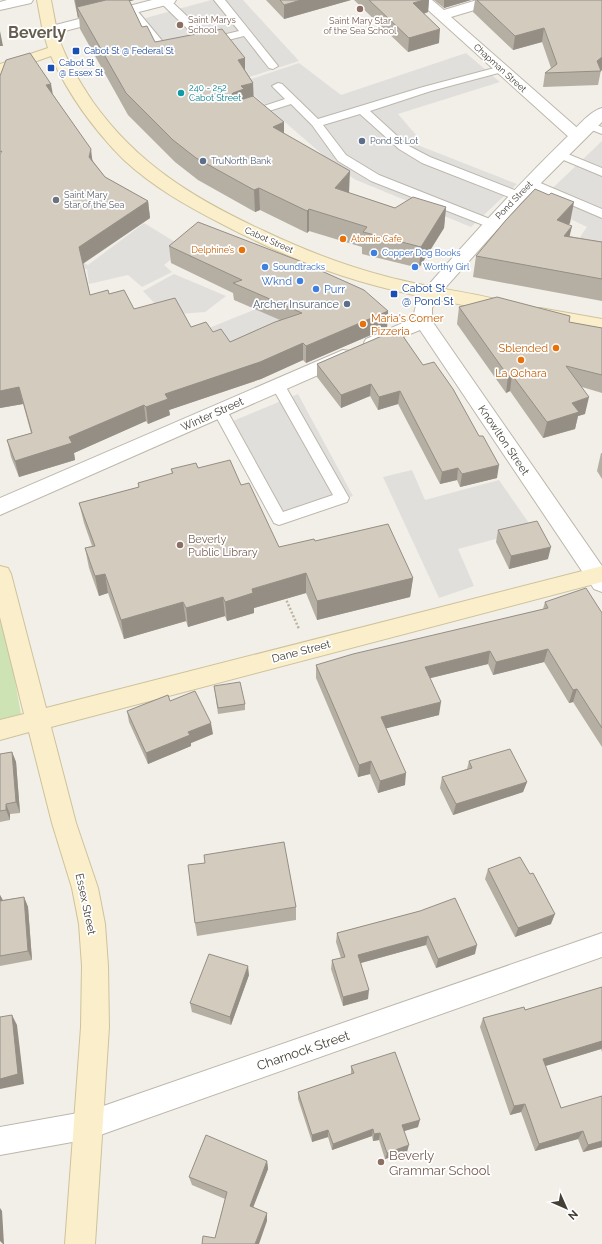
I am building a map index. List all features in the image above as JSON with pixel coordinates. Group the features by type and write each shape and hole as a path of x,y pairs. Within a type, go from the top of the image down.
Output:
{"main road":[{"name":"Cabot Street","path":"44,0 49,31 56,50 76,85 104,127 140,166 160,181 216,214 320,262 431,293 602,325"},
{"path":"0,69 56,50"},
{"name":"Essex Street","path":"0,574 64,823 84,888 92,924 95,966 95,1027 80,1244"},
{"name":"Dane Street","path":"0,730 308,649 600,577"}],"street":[{"path":"0,6 26,0"},
{"path":"49,31 167,0"},
{"name":"Chapman Street","path":"424,0 502,69 589,131"},
{"path":"440,15 493,0"},
{"name":"Pond Street","path":"431,293 491,224 558,154 589,131 602,113"},
{"path":"423,321 423,308 431,293"},
{"name":"Winter Street","path":"0,507 423,321"},
{"name":"Knowlton Street","path":"423,321 600,577"},
{"name":"Charnock Street","path":"0,1141 89,1125 602,945"}],"lane":[{"path":"167,0 208,42"},
{"path":"219,0 273,66"},
{"path":"131,10 167,53 246,32"},
{"path":"316,123 427,89 502,69"},
{"path":"278,86 316,123 342,158 375,178 491,224"},
{"path":"238,118 293,100"},
{"path":"362,110 403,147 426,160 518,196"},
{"path":"558,154 602,172"},
{"path":"530,183 602,214"},
{"path":"220,411 279,519 342,498 278,385"}],"path":[{"path":"282,592 308,649"}],"green space":[{"path":"0,598 23,725 0,729"}],"shaded area":[{"path":"211,0 243,0 299,61 249,77 159,61 135,21"},
{"name":"Pond St Lot","path":"466,53 500,82 398,114 417,136 420,146 517,184 471,227 356,180 339,169 240,83 299,63 341,95"},
{"path":"602,141 602,261 569,253 587,227 537,203"},
{"path":"144,223 185,248 164,265 172,272 142,287 128,275 89,284 87,269 49,273 0,251 51,246 88,265"},
{"path":"174,274 226,296 205,312 166,315 143,291"},
{"path":"261,307 302,334 236,359 209,328"},
{"path":"298,394 353,496 274,522 221,426"},
{"path":"412,470 425,500 499,480 533,529 458,549 474,586 439,598 383,477"}],"building":[{"path":"106,0 129,0 142,27 147,26 155,42 222,29 245,58 238,60 253,83 241,86 244,89 233,93 229,97 237,101 253,96 284,122 273,127 350,171 335,188 395,208 413,197 446,207 421,247 363,232 367,227 309,209 307,211 259,188 254,190 196,158 173,140 126,93 77,7"},
{"path":"280,0 301,0 284,5"},
{"path":"369,0 424,0 413,3 440,29 409,38"},
{"path":"477,0 602,0 602,57 597,61 601,71 545,73 557,64 544,28 515,36"},
{"path":"30,53 51,84 46,85 91,149 89,157 105,177 148,201 79,247 90,295 108,290 109,294 124,290 134,309 175,298 191,327 206,322 213,332 221,329 230,342 275,322 302,313 233,283 242,280 169,246 198,222 297,260 364,290 388,311 306,346 303,343 260,362 165,394 168,399 146,407 144,405 69,437 72,443 15,461 7,440 32,433 19,387 0,391 0,154 2,151 0,152 0,76 6,60"},
{"path":"535,189 549,195 551,193 574,202 557,220 572,226 564,236 602,242 602,279 476,256 506,220"},
{"path":"497,297 570,316 569,322 602,328 602,375 566,366 589,397 572,403 579,412 547,422 512,375 508,376 459,307"},
{"path":"398,329 423,365 434,362 453,389 479,436 483,436 499,465 462,474 458,468 442,472 400,391 379,397 371,384 341,395 317,364"},
{"name":"Beverly Public Library","path":"230,460 241,485 249,483 279,547 314,539 315,541 388,524 413,578 317,601 306,573 252,589 253,593 225,602 223,597 186,608 183,602 121,620 105,574 95,576 85,548 95,546 79,503 139,487 138,483 173,473 171,469 196,463 198,468"},
{"path":"537,521 551,547 511,556 498,530"},
{"path":"586,588 602,613 602,728 577,689 573,690 548,649 496,662 490,651 425,667 441,702 381,717 406,773 380,781 371,761 359,765 316,665 353,654 548,608 545,602"},
{"path":"240,682 245,704 218,708 214,686"},
{"path":"195,691 211,723 188,732 190,735 146,753 127,711 168,695 170,701"},
{"path":"510,749 527,782 456,804 442,777 472,768 469,761"},
{"path":"12,752 16,802 6,804 6,810 0,811 0,754"},
{"path":"284,842 296,907 195,923 188,865 205,863 204,855"},
{"path":"520,857 530,874 533,873 555,914 518,928 488,869"},
{"path":"24,897 28,951 0,956 0,901"},
{"path":"455,898 477,945 438,959 428,936 358,955 369,990 343,997 332,960 345,957 337,933 420,911"},
{"path":"209,954 248,966 230,1017 190,1003"},
{"path":"602,987 602,1041 543,1059 561,1108 602,1096 602,1141 588,1145 583,1131 539,1144 525,1104 514,1106 483,1018 524,1007 525,1010"},
{"path":"12,1015 18,1074 0,1079 0,1017"},
{"path":"395,1052 420,1120 402,1125 409,1145 387,1153 380,1133 374,1134 373,1129 333,1144 328,1130 312,1135 298,1092 354,1073 351,1066"},
{"path":"206,1135 267,1161 250,1206 267,1213 255,1244 202,1244 203,1236 215,1238 227,1192 189,1177"}],"place":[{"name":"Saint Mary Star of the Sea School","path":"360,9"},
{"name":"Saint Marys School","path":"180,25"},
{"name":"Cabot St @ Federal St","path":"76,51"},
{"name":"Cabot St @ Essex St","path":"51,68"},
{"name":"240 - 252 Cabot Street","path":"181,93"},
{"name":"Pond St Lot","path":"362,141"},
{"name":"TruNorth Bank","path":"203,161"},
{"name":"Saint Mary Star of the Sea","path":"56,200"},
{"name":"Atomic Cafe","path":"343,239"},
{"name":"Delphine’s","path":"242,250"},
{"name":"Copper Dog Books","path":"374,253"},
{"name":"Soundtracks","path":"265,267"},
{"name":"Worthy Girl","path":"415,267"},
{"name":"Wknd","path":"300,281"},
{"name":"Purr","path":"316,289"},
{"name":"Cabot St @ Pond St","path":"394,294"},
{"name":"Archer Insurance","path":"347,304"},
{"name":"Maria's Corner Pizzeria","path":"363,324"},
{"name":"Sblended","path":"556,348"},
{"name":"La Qchara","path":"521,360"},
{"name":"Beverly Public Library","path":"180,545"},
{"name":"Beverly Grammar School","path":"381,1162"}],"district":[{"name":"Beverly","path":"37,32"}]}
